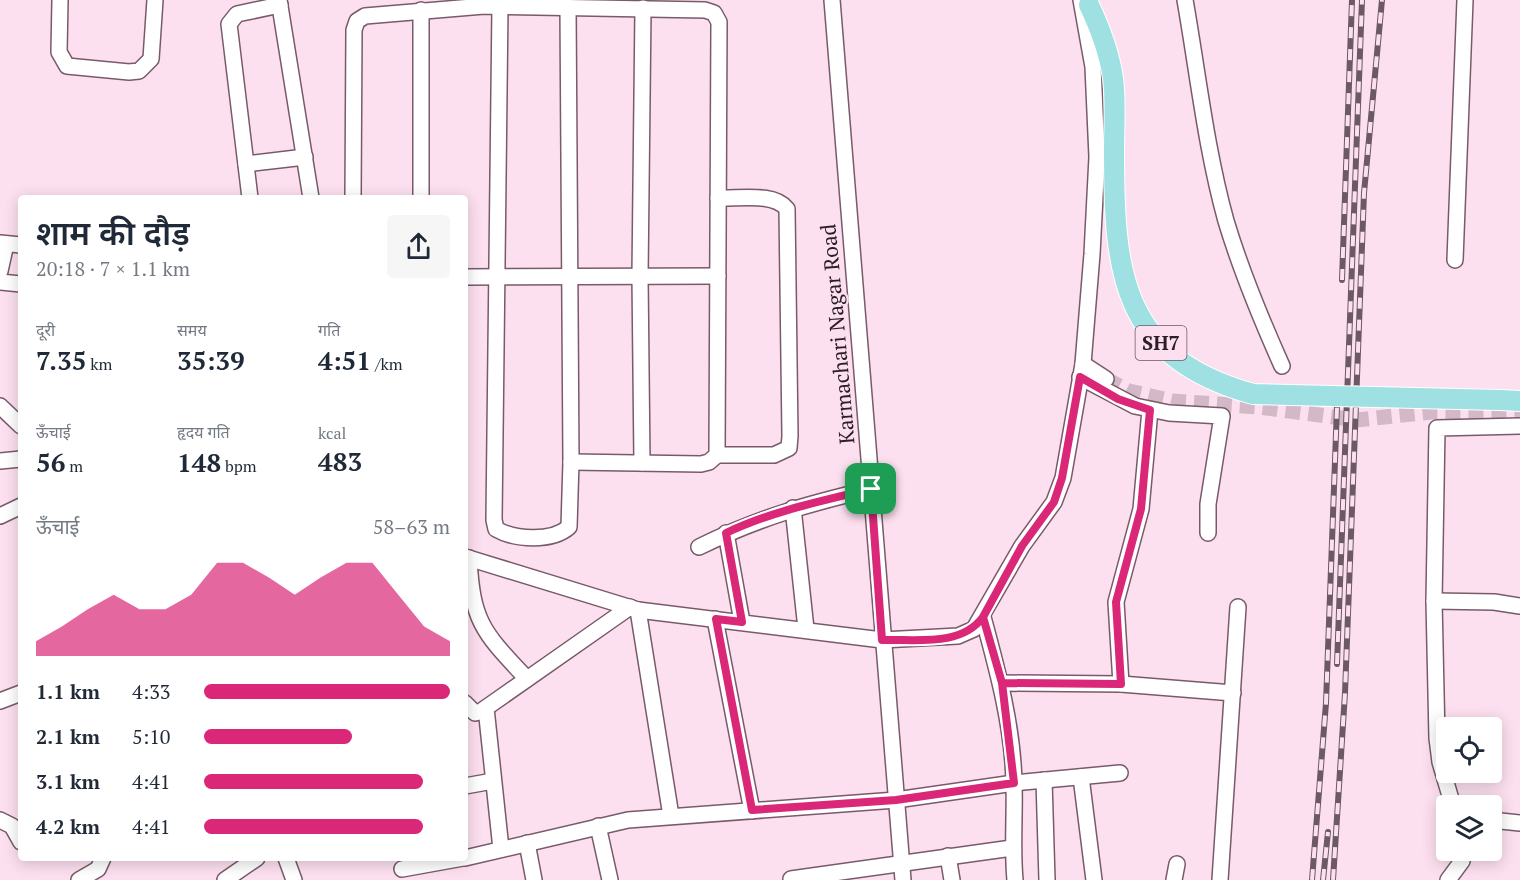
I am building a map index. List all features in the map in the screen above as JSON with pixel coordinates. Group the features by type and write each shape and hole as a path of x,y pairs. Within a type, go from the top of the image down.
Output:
{"main road":[{"name":"SH7","path":"1086,2 1103,33 1113,79 1114,215 1120,267 1134,306 1146,326 1167,350 1189,369 1220,385 1253,394 1520,400"}],"street":[{"path":"60,0 59,52 67,66 129,72 139,71 151,59 155,0"},
{"name":"Karmachari Nagar Road","path":"832,0 903,880"},
{"path":"1185,0 1206,128 1226,220 1251,296 1282,366"},
{"path":"1455,260 1465,0"},
{"path":"250,195 229,24 237,14 280,2 311,195"},
{"path":"468,558 634,609 882,640 958,636 974,629 1022,546 1054,502 1062,478 1081,371 1092,254 1097,157 1094,68 1086,2"},
{"path":"353,195 354,30 357,21 365,16 484,3 500,6 705,10 714,13 719,22 717,455"},
{"path":"500,6 493,510 496,529 506,535 552,537 569,527 571,462 568,7"},
{"path":"642,463 640,276 643,9"},
{"path":"421,10 421,195"},
{"path":"246,164 305,157"},
{"path":"571,462 701,464 709,462 717,455 783,453 789,448 787,209 782,202 772,199 718,198"},
{"path":"0,271 9,244"},
{"path":"468,278 718,276"},
{"path":"0,282 18,284"},
{"path":"1081,371 1106,379"},
{"path":"1081,371 1118,399 1150,410 1222,417 1208,504 1208,533"},
{"path":"0,406 18,423"},
{"path":"1121,684 1116,602 1141,509 1150,410"},
{"path":"1450,795 1440,762 1437,738 1434,601 1437,428 1520,426"},
{"path":"0,461 18,459"},
{"path":"699,547 726,533 793,508 871,489"},
{"path":"0,516 18,507"},
{"path":"793,508 806,630"},
{"path":"726,533 742,622"},
{"path":"468,569 470,590 478,620 492,640 527,680"},
{"path":"1434,601 1494,602 1520,606"},
{"path":"1220,880 1238,607"},
{"path":"468,709 475,712 486,708 634,609"},
{"path":"634,609 671,816"},
{"path":"983,617 1002,683 1014,783 1012,848 1015,880"},
{"path":"716,619 752,810"},
{"path":"1002,683 1121,684 1233,693"},
{"path":"0,701 18,694"},
{"path":"486,708 501,849"},
{"path":"468,857 598,826 671,816 896,800 1014,783 1120,773"},
{"path":"1081,777 1094,880"},
{"path":"1044,780 1047,880"},
{"path":"468,785 494,781"},
{"path":"0,820 12,826 18,837"},
{"path":"1502,821 1520,823"},
{"path":"598,826 610,880"},
{"path":"527,843 534,880"},
{"path":"791,879 1012,848"},
{"path":"948,856 952,880"},
{"path":"80,880 98,869 102,861"},
{"path":"225,880 253,861"},
{"path":"286,861 294,880"},
{"path":"402,869 447,861"},
{"path":"1448,880 1462,861"},
{"path":"1174,880 1177,864"}],"tunnel":[{"path":"1106,379 1129,391 1173,401 1259,407 1357,420 1431,412 1520,411"}],"railway":[{"path":"1342,280 1352,0"},
{"path":"1337,664 1362,0"},
{"path":"1333,880 1345,693 1364,193 1382,0"},
{"path":"1312,880 1326,703 1337,407"},
{"path":"1323,880 1328,832"}],"route":[{"path":"871,489 799,506 726,533 742,622 716,619 752,810 896,800 1014,783 1011,738 1002,683 983,617 1022,546 1054,502 1062,478 1080,377 1118,399 1150,410 1141,509 1120,579 1116,602 1121,684 1002,683 983,617 974,629 958,636 882,640 871,489"}]}
